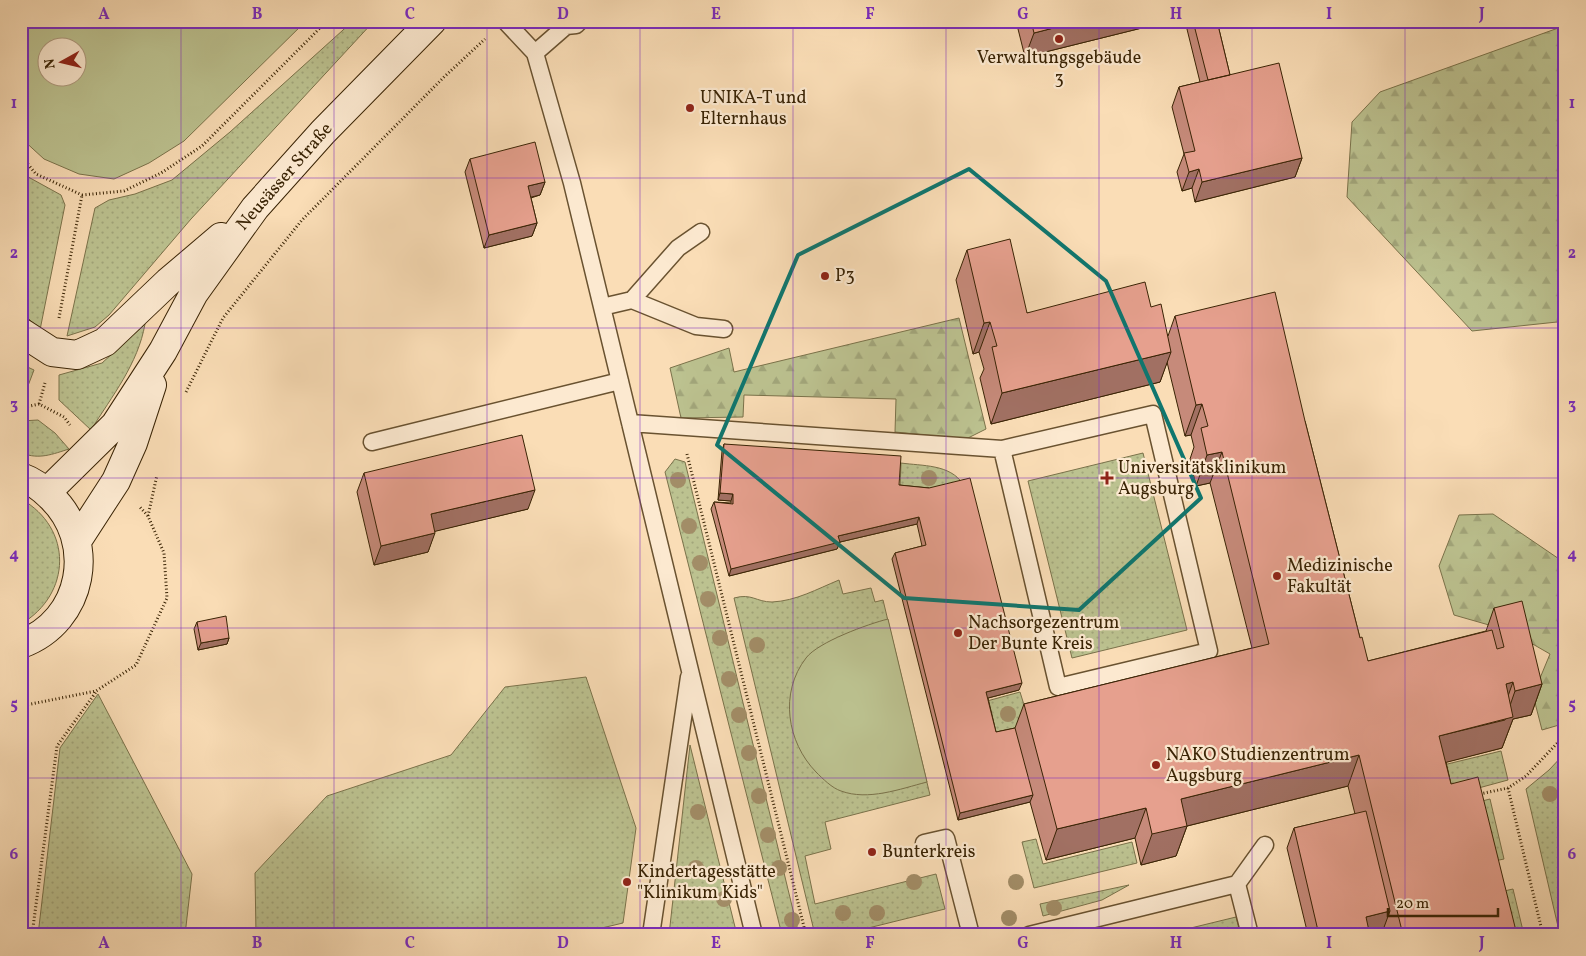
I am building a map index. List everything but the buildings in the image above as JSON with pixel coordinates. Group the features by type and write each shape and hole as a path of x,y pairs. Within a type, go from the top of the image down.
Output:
{"main road":[{"name":"Neusässer Straße","path":"47,492 115,425 163,351 194,293 254,208 323,132 432,21"},
{"path":"21,332 52,352 77,356 105,342 168,282 254,208"},
{"name":"Neusässer Straße","path":"78,541 116,481 133,443 163,351"},
{"path":"21,477 47,492 60,505 72,524 78,541 79,569 74,591 64,611 49,628 21,644"}],"lane":[{"path":"505,21 535,53 572,183 754,935"},
{"path":"535,53 571,23"},
{"path":"632,300 678,248 701,232"},
{"path":"602,307 632,300 696,326 724,329"},
{"path":"372,442 620,382"},
{"path":"630,424 1002,449 1153,414 1209,651 1058,687 1002,449"},
{"path":"651,935 690,669"},
{"path":"924,843 946,838 970,935"},
{"path":"1029,935 1237,884 1265,845"},
{"path":"1237,884 1250,935"}],"path":[{"path":"21,156 36,174 82,195 124,191 161,173 202,146 327,21"},
{"path":"182,400 193,373 223,318 302,220 444,77 491,34"},
{"path":"21,408 39,404 52,352 82,195"},
{"path":"681,427 806,935"},
{"path":"32,935 57,746 96,691 136,665 167,598 164,553 148,516 158,472"},
{"path":"21,706 96,691"},
{"path":"1472,796 1508,788 1526,776 1565,735"},
{"path":"1508,788 1543,935"}],"highlighted area":[{"path":"969,169 1106,281 1201,498 1079,610 904,598 717,445 798,255"}],"green space":[{"path":"21,21 306,21 184,141 149,163 114,179 79,174 44,159 21,138"},
{"path":"353,21 374,21 191,219 109,315 95,327 67,336 95,208 109,200 135,194 172,180 230,132"},
{"path":"1561,27 1565,40 1565,331 1557,322 1472,331 1347,197 1352,122 1380,92"},
{"path":"21,173 61,195 65,205 40,330 21,311"},
{"path":"959,318 986,429 966,439 895,432 896,399 744,395 743,417 681,418 670,368 729,348 734,372"},
{"path":"145,324 137,353 91,430 59,400 59,375 102,363"},
{"path":"21,364 34,370 26,391 21,392"},
{"path":"38,420 55,433 69,449 40,456 22,453 21,421"},
{"path":"1143,453 1187,630 1072,658 1028,481"},
{"path":"675,459 685,462 799,935 782,935 665,472"},
{"path":"901,463 943,469 957,477 963,484 928,492 900,490"},
{"path":"21,499 38,511 50,527 57,543 60,561 57,579 50,596 38,611 21,624"},
{"path":"1493,514 1565,563 1565,707 1559,725 1542,730 1533,695 1550,654 1510,631 1454,615 1439,566 1459,515"},
{"path":"839,580 843,594 871,588 875,602 883,600 930,795 825,822 831,849 805,856 815,904 936,874 945,909 840,935 815,935 734,598 750,597 767,602 781,601 806,594"},
{"path":"888,619 927,782 884,793 851,794 831,786 806,760 798,746 790,717 792,686 797,672 812,652 844,634"},
{"path":"586,677 636,828 623,923 572,935 513,935 490,928 472,935 256,935 255,873 327,796 451,755 505,687"},
{"path":"1020,692 1025,708 1077,716 996,736 987,701"},
{"path":"98,694 192,874 185,935 38,935 60,748"},
{"path":"690,745 737,935 669,935"},
{"path":"1501,751 1508,780 1438,799 1431,768"},
{"path":"1565,753 1565,935 1560,935 1526,789 1549,770"},
{"path":"1490,799 1504,859 1485,863 1470,804"},
{"path":"1036,839 1043,864 1132,842 1137,863 1034,888 1022,842"},
{"path":"1129,885 1102,900 1043,916 1040,904"},
{"path":"1513,889 1524,935 1501,935 1491,894"},
{"path":"1236,917 1241,935 1162,935"}],"place":[{"name":"Verwaltungsgebäude 3","path":"1059,39"},
{"name":"UNIKA-T und Elternhaus","path":"690,108"},
{"name":"P3","path":"825,276"},
{"name":"Universitätsklinikum Augsburg","path":"1107,478"},
{"name":"Medizinische Fakultät","path":"1277,576"},
{"name":"Nachsorgezentrum Der Bunte Kreis","path":"958,633"},
{"name":"NAKO Studienzentrum Augsburg","path":"1156,765"},
{"name":"Bunterkreis","path":"872,852"},
{"name":"Kindertagesstätte \"Klinikum Kids\"","path":"627,882"}]}
